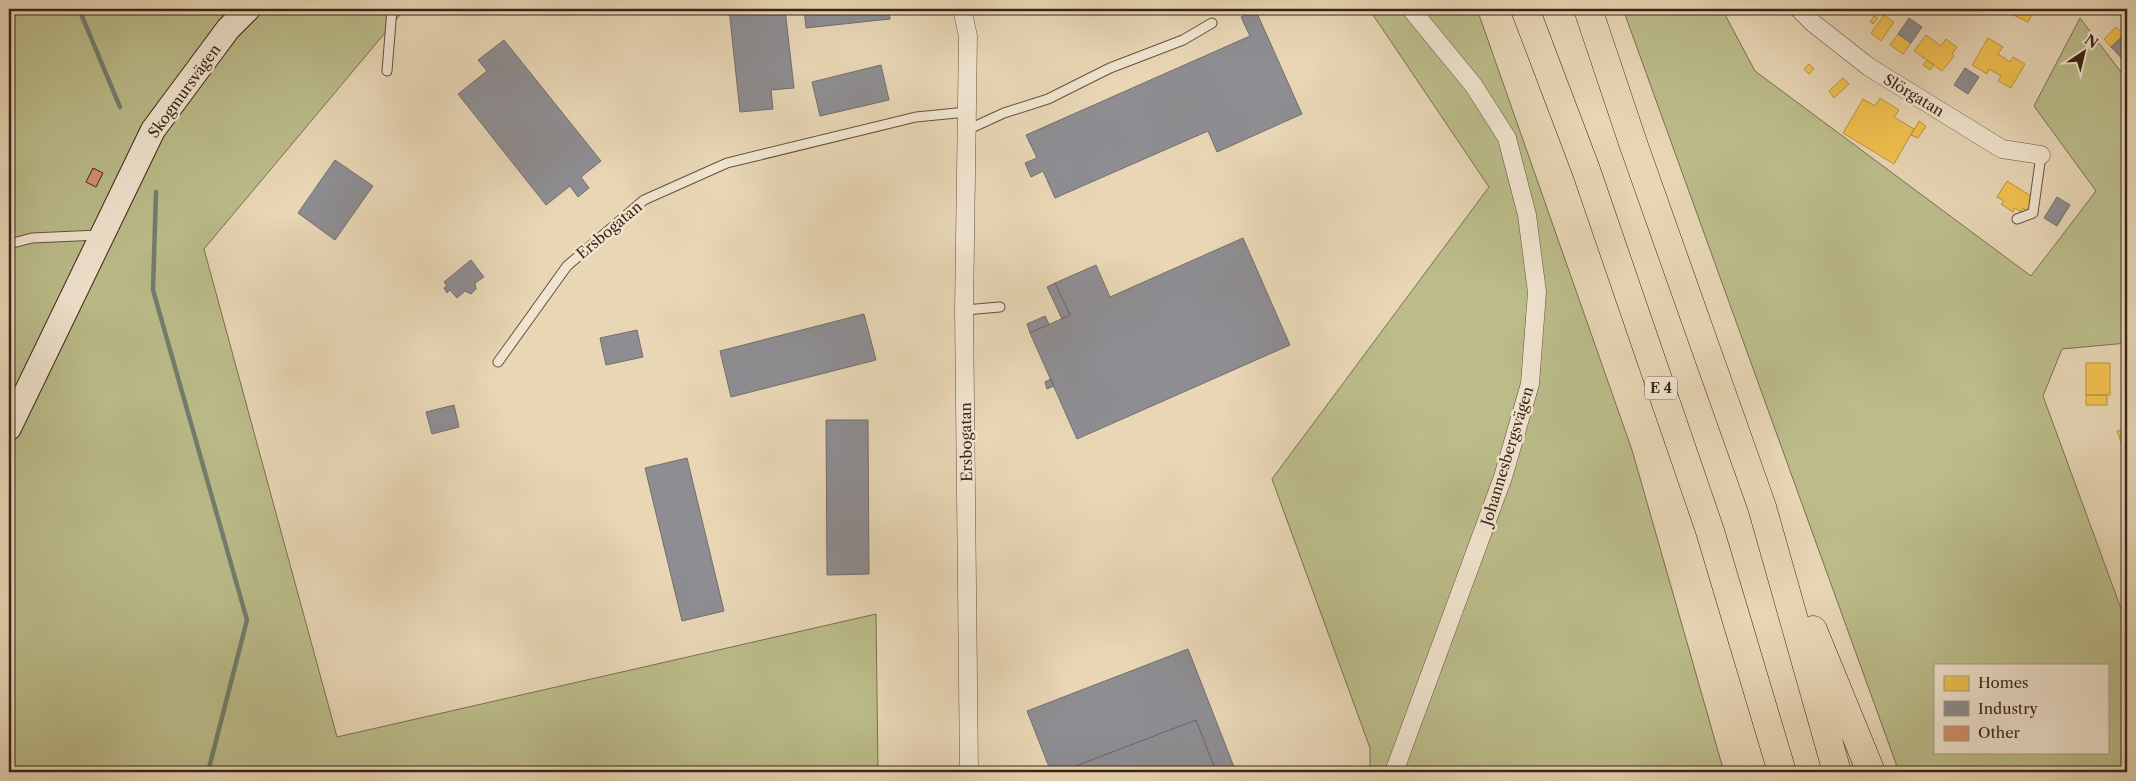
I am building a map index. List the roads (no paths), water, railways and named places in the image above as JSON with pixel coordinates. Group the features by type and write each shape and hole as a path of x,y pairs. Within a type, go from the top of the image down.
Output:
{"highway":[{"name":"E 4","path":"1526,9 1586,170 1710,531 1782,772"},
{"path":"1588,9 1634,146 1762,507 1871,772"},
{"path":"1762,507 1837,772"}],"street":[{"name":"Skogmursvägen","path":"9,428 153,130 228,29 248,9"},
{"name":"Ersbogatan","path":"962,9 968,36 964,310 969,772"},
{"name":"Johannesbergsvägen","path":"1394,772 1503,477 1530,384 1537,292 1527,215 1507,138 1474,86 1411,9"},
{"name":"Slörgatan","path":"1800,9 1813,23 1869,67 2002,149 2041,155"}],"lane":[{"path":"387,71 392,9"},
{"path":"967,130 1004,113 1048,99 1110,68 1183,40 1212,23"},
{"name":"Ersbogatan","path":"498,362 567,266 644,200 727,163 916,117 967,112"},
{"path":"2017,219 2033,213 2041,155"},
{"path":"9,244 32,238 102,234"},
{"path":"964,310 1000,306"}],"waterway":[{"path":"79,9 120,107"},
{"path":"156,192 153,290 247,620 208,772"}]}
